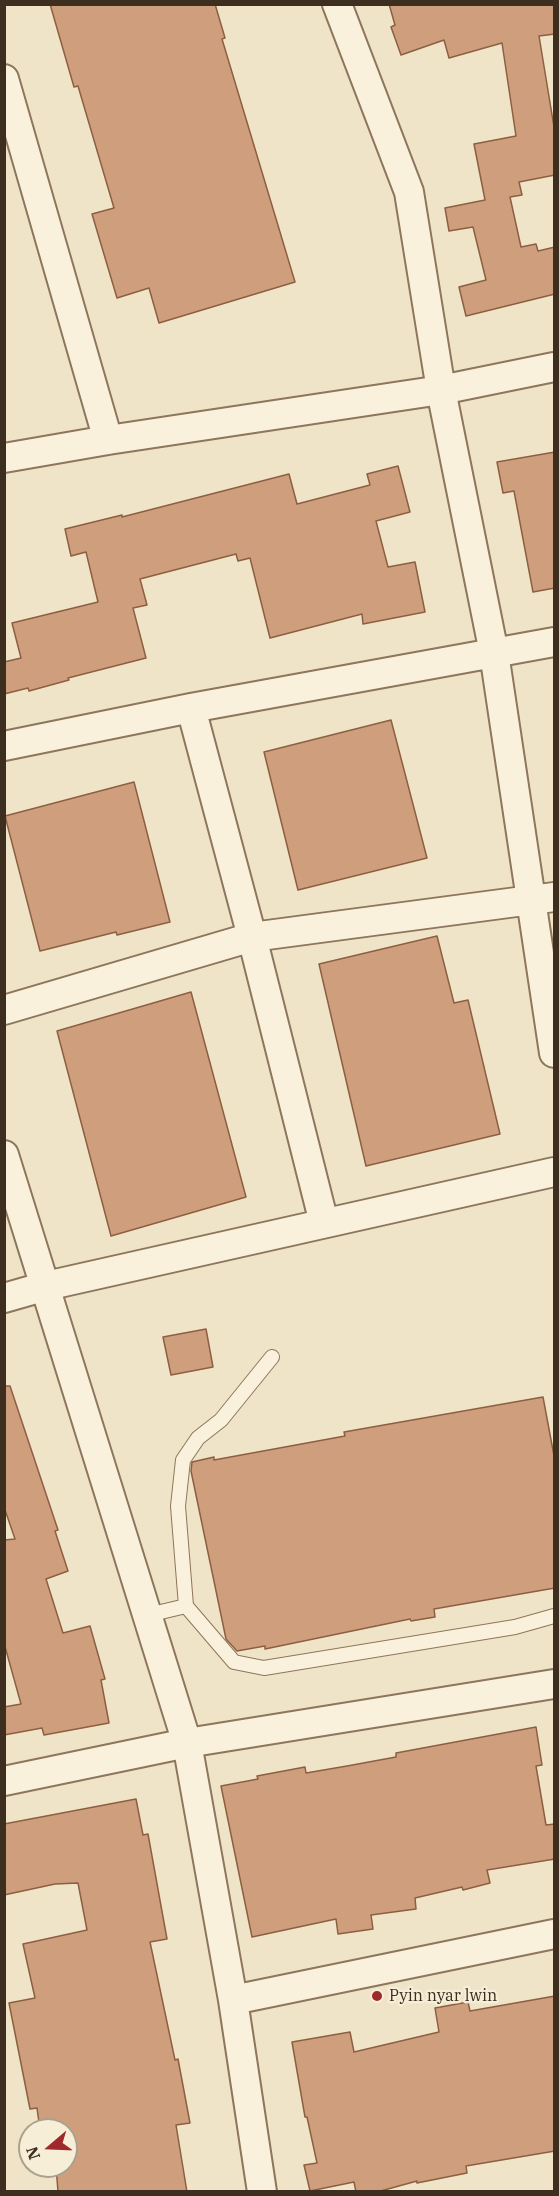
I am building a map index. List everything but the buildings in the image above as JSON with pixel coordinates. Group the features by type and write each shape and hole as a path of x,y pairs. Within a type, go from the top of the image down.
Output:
{"street":[{"path":"337,4 409,192 441,390 543,899 555,1053"},
{"path":"4,79 108,440"},
{"path":"4,458 441,390 555,367"},
{"path":"4,746 191,708 555,642"},
{"path":"191,708 252,937 324,1223"},
{"path":"4,1010 252,937 543,899"},
{"path":"4,1155 187,1743 233,2000 262,2192"},
{"path":"4,1298 46,1286 555,1172"},
{"path":"4,1781 187,1743 555,1684"},
{"path":"233,2000 555,1934"}],"lane":[{"path":"272,1357 221,1420 198,1438 183,1460 178,1506 186,1606 234,1662 264,1668 515,1627 555,1616"},
{"path":"148,1615 186,1606"}],"place":[{"name":"Pyin nyar lwin","path":"377,1996"}]}
